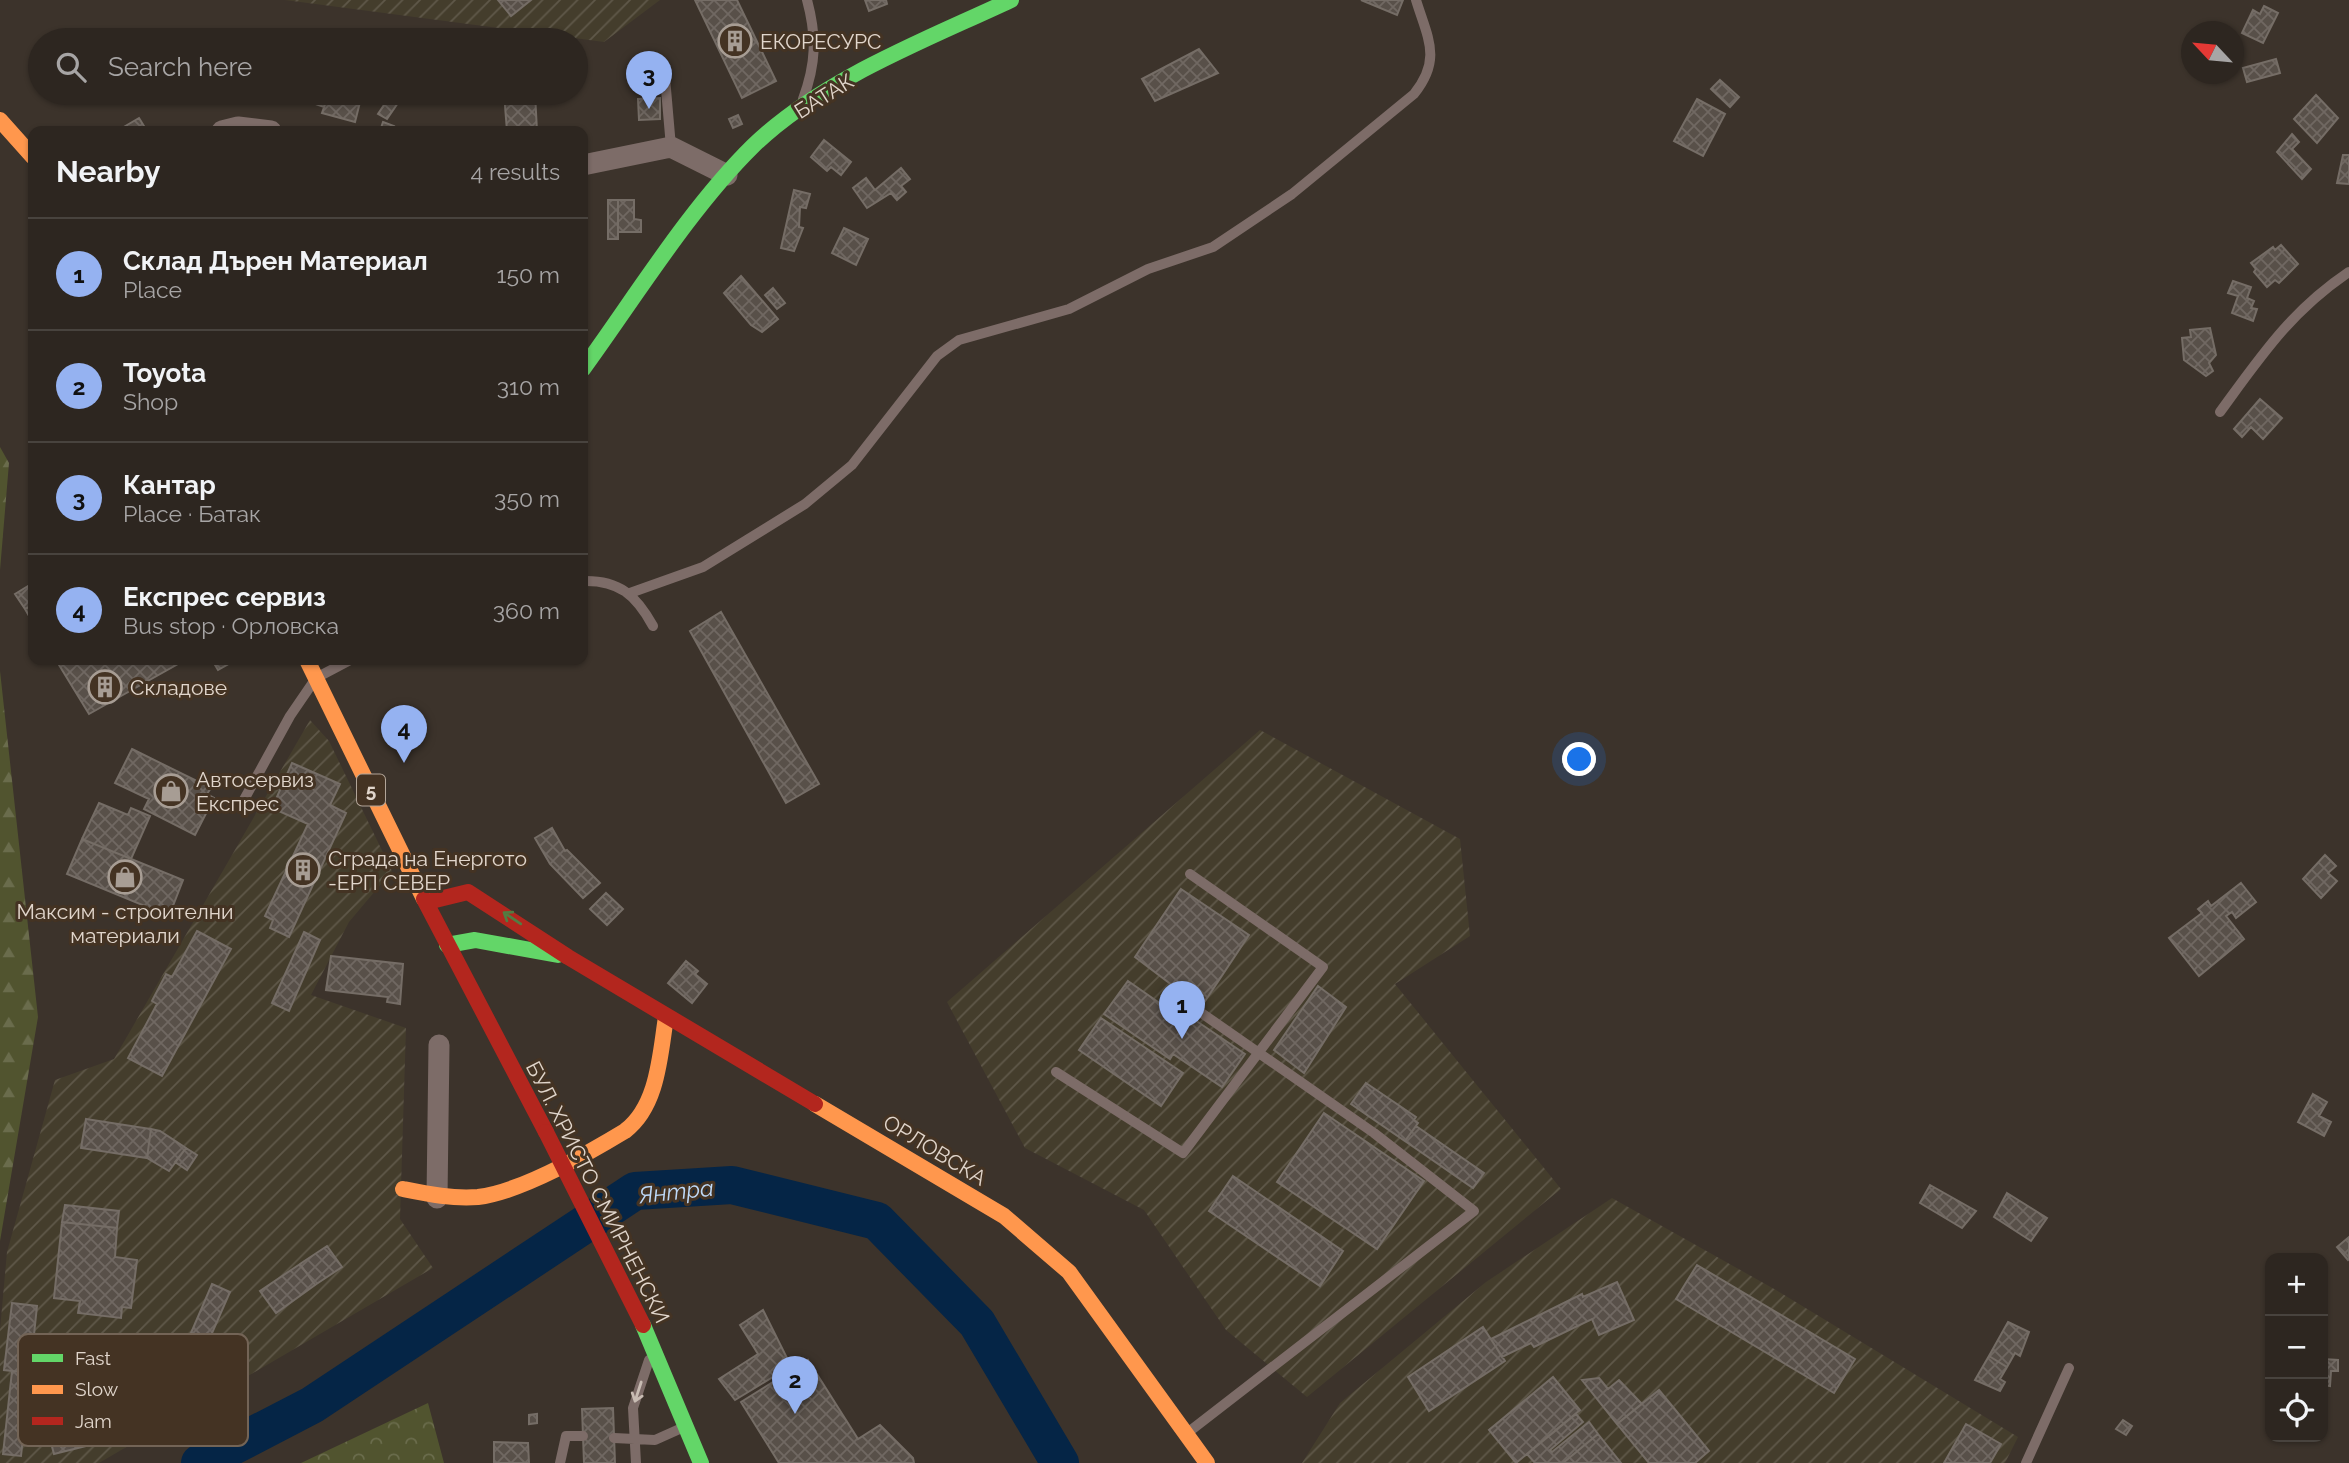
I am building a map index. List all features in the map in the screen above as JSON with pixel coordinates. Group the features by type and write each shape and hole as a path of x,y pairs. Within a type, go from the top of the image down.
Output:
{"street":[{"name":"БАТАК","path":"588,362 727,175 754,145 800,108 878,63 1011,0"},
{"path":"0,120 28,151"},
{"path":"588,164 671,147 727,175"},
{"name":"5","path":"316,666 447,945"},
{"name":"ОРЛОВСКА","path":"427,902 455,892 468,892 666,1017 1004,1216 1069,1272 1207,1463"},
{"name":"ОРЛОВСКА","path":"447,945 475,940 568,957"},
{"name":"БУЛ. ХРИСТО СМИРНЕНСКИ","path":"447,945 643,1325 701,1463"},
{"path":"403,1189 437,1198 469,1199 494,1196 534,1181 633,1125 644,1106 654,1079 666,1017"},
{"path":"437,1198 439,1045"}],"lane":[{"path":"800,108 814,69 813,23 807,0"},
{"path":"630,593 703,567 805,504 852,466 937,356 959,340 1069,309 1148,270 1213,247 1292,194 1414,94 1426,79 1432,63 1431,47 1416,0"},
{"path":"664,66 671,147"},
{"path":"2220,412 2280,329 2327,287 2349,272"},
{"path":"588,581 612,583 630,593 653,626"},
{"path":"240,807 316,666"},
{"path":"1056,1072 1183,1153 1323,967 1190,874"},
{"path":"1186,1433 1474,1211 1374,1133 1190,1004"},
{"path":"636,1463 633,1408 653,1347"},
{"path":"2026,1463 2070,1368"},
{"path":"614,1438 655,1440 687,1425"},
{"path":"560,1463 566,1436 583,1436"}],"shaded area":[{"path":"285,0 660,0 604,42 588,40 588,28 498,28"},
{"path":"310,720 329,741 392,871 349,922 311,995 406,1028 400,1219 433,1268 248,1376 248,1334 18,1334 18,1446 128,1446 99,1463 0,1463 0,1330 7,1252 55,1080 114,1059"},
{"path":"1260,730 1460,839 1470,936 1395,984 1561,1189 1307,1397 1226,1330 1144,1210 1025,1148 947,1002"},
{"path":"1612,1198 1776,1290 2018,1437 2005,1463 1302,1463 1340,1403 1486,1282"}],"green space":[{"path":"0,447 9,463 0,570"},
{"path":"0,671 38,1017 0,1241"},
{"path":"428,1403 444,1463 301,1463"}],"building":[{"path":"498,0 531,0 511,16"},
{"name":"ЕКОРЕСУРС","path":"695,0 737,0 776,81 742,98"},
{"path":"865,0 886,0 887,4 869,11"},
{"path":"1361,0 1403,0 1397,15"},
{"path":"2264,6 2278,13 2263,43 2244,34 2253,10 2260,14"},
{"path":"1199,49 1218,73 1155,101 1142,79"},
{"path":"2276,59 2280,73 2247,82 2244,68"},
{"path":"1720,80 1739,97 1730,107 1711,89"},
{"path":"2316,95 2338,118 2317,143 2294,119"},
{"path":"660,98 660,119 639,120 638,99"},
{"path":"1697,99 1725,114 1703,156 1674,141"},
{"path":"325,105 359,105 355,122 322,113"},
{"path":"384,105 397,105 387,119 378,114"},
{"path":"505,105 536,105 537,126 507,126"},
{"path":"738,115 742,124 733,128 729,119"},
{"path":"139,118 144,126 125,126"},
{"path":"2292,134 2299,142 2292,149 2311,169 2302,179 2277,152"},
{"path":"824,140 851,162 841,175 831,167 827,171 811,157"},
{"path":"2343,155 2349,155 2349,184 2337,183"},
{"path":"901,168 910,179 901,186 906,192 897,200 891,193 867,208 853,188 866,178 875,190"},
{"path":"794,190 810,194 806,208 800,207 799,227 803,228 794,251 781,248"},
{"path":"608,200 618,200 618,239 608,239"},
{"path":"618,200 634,200 634,219 641,220 641,232 618,232"},
{"path":"844,228 868,239 856,265 832,253"},
{"path":"2281,245 2298,264 2279,283 2275,280 2267,287 2254,272 2256,269 2251,263 2273,247 2275,250"},
{"path":"741,276 778,319 762,332 751,325 724,293"},
{"path":"2233,281 2251,287 2247,298 2254,301 2251,308 2257,309 2253,321 2232,313 2238,296 2228,293"},
{"path":"773,288 785,303 777,309 765,295"},
{"path":"2210,328 2216,355 2209,363 2213,371 2206,376 2184,360 2182,338 2191,337 2190,330"},
{"path":"2260,399 2282,418 2263,439 2251,427 2242,437 2234,429"},
{"path":"28,586 28,608 25,609 15,594"},
{"path":"721,612 819,784 786,803 690,631"},
{"name":"Складове","path":"59,665 176,665 89,714"},
{"name":"Автосервиз Експрес","path":"132,749 211,788 207,794 214,798 195,835 144,809 149,799 115,783"},
{"name":"Сграда на Енергото -ЕРП СЕВЕР","path":"292,763 340,784 330,805 346,813 289,937 270,928 273,920 265,916 308,824 272,808"},
{"path":"99,803 128,815 131,808 150,816 131,859 82,839"},
{"path":"552,828 565,851 600,883 583,898 550,864 535,838"},
{"name":"Максим - строителни материали","path":"82,839 183,880 169,916 67,874"},
{"path":"2325,855 2336,866 2328,873 2337,881 2321,898 2303,879"},
{"path":"2241,883 2256,902 2236,918 2232,912 2226,916 2244,939 2199,976 2169,938 2202,913 2198,909 2208,901 2211,906"},
{"path":"1181,889 1249,935 1201,1007 1135,957"},
{"path":"606,893 623,909 607,925 590,909"},
{"path":"197,931 231,949 162,1076 128,1058 157,1004 152,1001 166,974 172,977"},
{"path":"304,932 320,940 289,1011 272,1003"},
{"path":"331,956 403,964 400,1004 387,1002 388,997 326,990"},
{"path":"686,961 698,971 695,974 707,984 692,1003 668,983"},
{"path":"1128,981 1191,1025 1195,1020 1245,1054 1222,1087 1173,1054 1170,1059 1104,1014"},
{"path":"1318,986 1346,1007 1304,1073 1274,1050"},
{"path":"1101,1018 1183,1073 1161,1106 1079,1050"},
{"path":"1366,1083 1416,1117 1414,1120 1418,1123 1405,1141 1351,1104"},
{"path":"2313,1094 2327,1102 2319,1116 2331,1122 2324,1136 2298,1122"},
{"path":"2313,1094 2327,1102 2319,1116 2331,1122 2324,1136 2298,1122"},
{"path":"1324,1113 1424,1181 1377,1249 1277,1182"},
{"path":"86,1119 151,1129 147,1158 81,1148"},
{"path":"1416,1126 1484,1173 1473,1188 1405,1141"},
{"path":"151,1129 160,1131 186,1148 169,1171 147,1158"},
{"path":"186,1148 197,1155 187,1170 175,1162"},
{"path":"1233,1176 1343,1251 1320,1286 1209,1211"},
{"path":"1930,1185 1976,1211 1962,1228 1920,1203"},
{"path":"2007,1193 2047,1218 2031,1241 1994,1217"},
{"path":"65,1205 119,1211 117,1228 62,1222"},
{"path":"62,1222 117,1228 115,1257 137,1260 131,1308 122,1307 121,1318 78,1313 80,1301 54,1298"},
{"path":"2349,1237 2349,1259 2348,1260 2337,1247"},
{"path":"327,1246 342,1267 315,1285 300,1264"},
{"path":"300,1264 315,1285 276,1313 260,1291"},
{"path":"1697,1265 1855,1359 1834,1393 1676,1299"},
{"path":"1617,1282 1634,1320 1599,1335 1592,1319 1534,1347 1531,1343 1502,1357 1491,1339 1582,1294 1583,1297"},
{"path":"212,1284 230,1292 212,1334 191,1333"},
{"path":"12,1303 37,1306 34,1334 18,1334 18,1372 4,1370"},
{"path":"763,1310 791,1366 735,1400 719,1379 758,1354 740,1325"},
{"path":"2008,1322 2029,1332 2020,1356 2015,1353 2007,1367 1989,1356"},
{"path":"1483,1327 1505,1361 1429,1411 1408,1377"},
{"path":"1989,1356 2007,1367 2000,1379 2005,1382 2000,1391 1975,1380"},
{"path":"2328,1359 2338,1360 2338,1371 2331,1371 2330,1386"},
{"path":"808,1360 858,1439 880,1425 913,1458 914,1463 779,1463 741,1402"},
{"path":"12,1371 18,1372 18,1446 22,1446 21,1456 3,1454"},
{"path":"1553,1377 1580,1410 1516,1463 1489,1430"},
{"path":"1599,1378 1608,1389 1619,1380 1642,1404 1617,1424 1582,1380"},
{"path":"1659,1390 1709,1451 1695,1463 1649,1463 1617,1424"},
{"path":"613,1408 615,1463 584,1463 582,1409"},
{"path":"537,1414 537,1423 529,1424 529,1415"},
{"path":"1576,1414 1583,1422 1550,1450 1552,1452 1589,1422 1598,1434 1563,1463 1535,1463 1527,1454"},
{"path":"2123,1420 2132,1426 2126,1435 2116,1429"},
{"path":"1966,1424 2001,1444 1990,1463 1944,1463"},
{"path":"1598,1434 1621,1463 1563,1463"},
{"path":"494,1442 528,1443 529,1463 494,1463"},
{"path":"52,1446 86,1446 54,1454"}],"waterway":[{"name":"Янтра","path":"248,1438 312,1405 635,1191 732,1185 877,1221 977,1323 1060,1463"},
{"name":"Янтра","path":"200,1463 233,1446"}],"traffic: fast":[{"path":"588,362 707,197 753,146 780,122 810,101 876,63 1011,0"},
{"path":"447,945 475,940 558,955"},
{"path":"643,1325 701,1463"}],"traffic: slow":[{"path":"0,120 28,151"},
{"path":"309,665 424,899"},
{"path":"403,1189 459,1197 495,1194 553,1171 625,1131 636,1120 651,1094 666,1017"},
{"path":"815,1104 1004,1216 1069,1272 1207,1463"}],"traffic: jam":[{"path":"427,902 468,892 568,957 815,1104"},
{"path":"424,899 546,1132"},
{"path":"546,1132 643,1325"}],"place":[{"name":"ЕКОРЕСУРС","path":"735,41"},
{"name":"Кантар","path":"649,109"},
{"name":"Складове","path":"105,687"},
{"name":"Експрес сервиз","path":"404,763"},
{"name":"Автосервиз Експрес","path":"171,791"},
{"name":"Сграда на Енергото -ЕРП СЕВЕР","path":"303,870"},
{"name":"Максим - строителни материали","path":"125,877"},
{"name":"Склад Дърен Материал","path":"1182,1039"},
{"name":"Toyota","path":"795,1414"}]}
